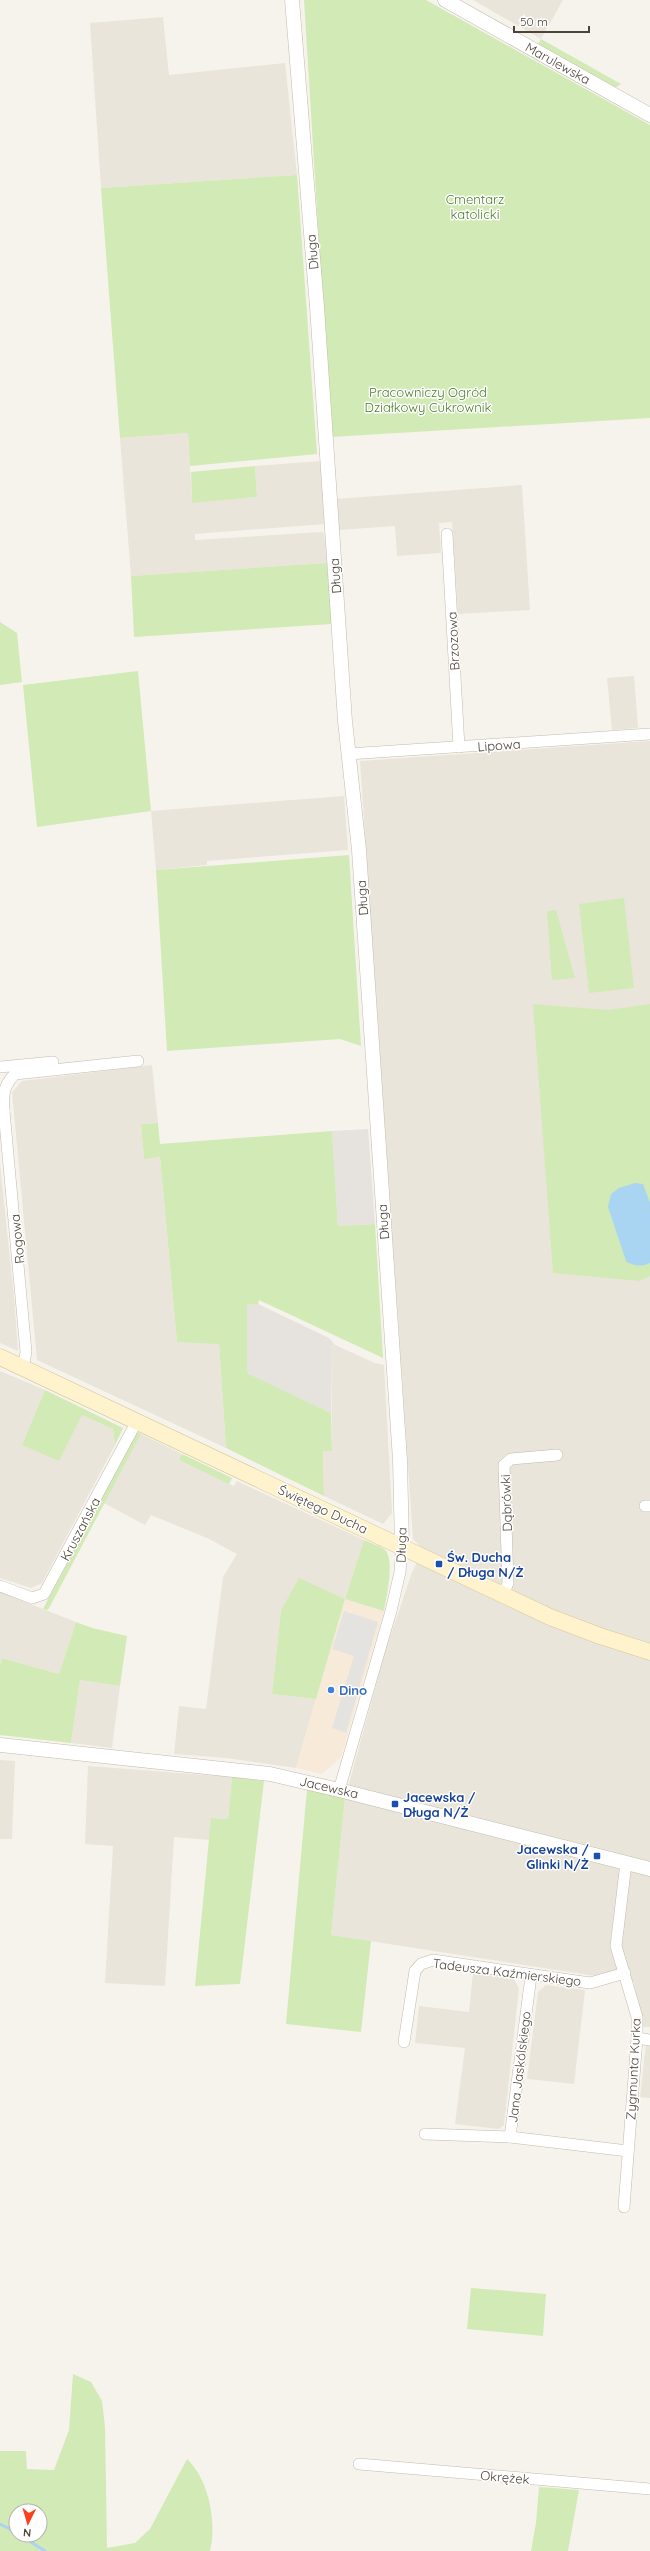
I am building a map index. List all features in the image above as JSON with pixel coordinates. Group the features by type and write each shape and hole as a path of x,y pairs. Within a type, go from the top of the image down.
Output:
{"main road":[{"name":"Świętego Ducha","path":"0,1357 503,1595 600,1636 650,1652"}],"street":[{"name":"Długa","path":"292,0 317,307 348,754 359,850 400,1460 402,1546 400,1572 391,1611 339,1790"},
{"name":"Marulewska","path":"445,0 650,115"},
{"name":"Brzozowa","path":"447,534 459,747"},
{"name":"Lipowa","path":"348,754 650,734"},
{"name":"Rogowa","path":"23,1368 26,1352 2,1111 3,1094 7,1082 15,1074 138,1061"},
{"path":"0,1067 53,1062"},
{"name":"Kruszańska","path":"0,1586 32,1598 44,1594 137,1422"},
{"name":"Dąbrówki","path":"503,1595 508,1583 504,1465 511,1459 557,1455"},
{"name":"Jacewska","path":"0,1745 270,1774 339,1790 650,1869"},
{"name":"Zygmunta Kurka","path":"624,2207 637,2038 637,2017 616,1946 626,1863"},
{"name":"Tadeusza Kaźmierskiego","path":"404,2042 415,1971 421,1964 433,1960 531,1976 590,1983 625,1973"},
{"name":"Jana Jaskólskiego","path":"531,1976 510,2137 628,2151"},
{"path":"637,2038 650,2040"},
{"path":"425,2134 510,2137"},
{"name":"Okrężek","path":"359,2464 650,2489"}],"shaded area":[{"path":"473,0 563,0 541,39"},
{"path":"163,17 169,75 285,63 297,175 101,188 90,23"},
{"path":"188,433 192,502 257,497 255,466 321,461 325,524 195,534 195,540 321,532 324,533 327,563 131,576 120,438"},
{"path":"522,485 530,610 458,614 452,522 439,523 441,553 397,556 395,526 339,530 336,499"},
{"path":"634,676 638,728 612,730 607,678"},
{"path":"650,741 650,2027 643,2027 634,1982 331,1935 345,1798 386,1649 411,1575 423,1549 413,1539 360,761"},
{"path":"344,796 348,850 207,861 207,865 156,870 151,811"},
{"path":"152,1065 158,1123 141,1124 144,1158 160,1157 177,1342 219,1343 226,1448 37,1360 12,1092 22,1081"},
{"path":"368,1129 375,1224 338,1226 332,1131"},
{"path":"0,1163 14,1297 18,1351 0,1343"},
{"path":"258,1304 329,1338 335,1345 331,1347 331,1413 247,1373 247,1305"},
{"path":"335,1345 375,1363 384,1365 392,1513 383,1524 324,1496 323,1450 332,1450 331,1347"},
{"path":"0,1371 45,1390 22,1445 81,1414 113,1429 115,1445 42,1583 31,1588 0,1578"},
{"path":"141,1434 182,1454 179,1460 234,1486 237,1481 364,1540 345,1599 299,1579 281,1610 272,1694 316,1699 296,1768 226,1758 174,1754 179,1706 206,1709 223,1577 237,1554 207,1538 151,1515 145,1525 104,1503"},
{"path":"0,1592 76,1622 59,1674 2,1658 0,1666"},
{"path":"345,1599 384,1611 341,1757 322,1774 296,1768"},
{"path":"344,1611 378,1622 346,1733 332,1728 354,1656 332,1649"},
{"path":"80,1680 120,1686 112,1748 71,1743"},
{"path":"0,1760 15,1761 12,1839 0,1839"},
{"path":"88,1766 232,1777 228,1819 211,1818 210,1840 174,1837 165,1986 105,1983 113,1846 85,1844"},
{"path":"473,1973 514,1979 519,1989 504,2125 499,2129 455,2124 465,2048 415,2043 419,2006 469,2012"},
{"path":"546,1985 585,1990 574,2084 527,2079 538,1992"},
{"path":"646,2044 650,2044 650,2098 640,2097"}],"green space":[{"name":"Cmentarz katolicki","path":"304,0 426,0 650,125 650,418 331,437"},
{"path":"541,39 621,84 613,89 537,46"},
{"path":"297,175 317,454 190,466 188,433 120,438 101,188"},
{"path":"255,466 257,497 192,503 191,472"},
{"path":"327,563 332,624 134,637 131,576"},
{"path":"0,622 17,633 22,682 0,685"},
{"path":"138,671 151,811 37,827 23,685"},
{"path":"349,855 361,1046 340,1039 167,1051 156,870"},
{"path":"624,898 634,988 589,993 579,904"},
{"path":"556,910 575,978 552,980 547,911"},
{"path":"533,1004 608,1010 650,1004 650,1276 640,1281 553,1273"},
{"path":"158,1123 160,1144 332,1131 338,1226 375,1224 383,1358 259,1300 258,1304 247,1305 247,1373 331,1413 332,1451 323,1451 324,1496 226,1448 219,1344 177,1342 160,1157 144,1159 141,1124"},
{"path":"45,1390 123,1428 115,1445 113,1429 82,1415 59,1461 22,1445"},
{"path":"137,1432 141,1434 48,1610 43,1609"},
{"path":"182,1454 232,1478 229,1484 179,1460"},
{"path":"364,1540 384,1549 388,1554 390,1569 384,1611 345,1599"},
{"path":"299,1578 345,1599 316,1699 272,1694 281,1610"},
{"path":"76,1622 92,1628 127,1636 120,1686 80,1680 71,1743 0,1735 0,1666 2,1658 59,1674"},
{"path":"232,1777 264,1781 240,1984 195,1986 211,1818 228,1819"},
{"path":"307,1789 345,1798 331,1935 371,1941 361,2032 286,2024"},
{"path":"471,2288 546,2294 543,2336 467,2329"},
{"path":"73,2374 91,2382 102,2401 105,2427 107,2548 135,2543 150,2529 187,2459 201,2478 209,2502 212,2515 212,2540 210,2551 0,2551 0,2451 26,2451 27,2469 54,2470 69,2430"},
{"path":"539,2487 579,2490 568,2551 531,2551 536,2523"}],"water":[{"path":"635,1183 643,1184 650,1203 650,1263 641,1265 634,1265 626,1261 608,1207 611,1194 619,1188"}],"waterway":[{"path":"0,2524 8,2528"},
{"path":"32,2543 45,2551"}],"place":[{"name":"Św. Ducha / Długa N/Ż","path":"439,1564"},
{"name":"Dino","path":"331,1690"},
{"name":"Jacewska / Długa N/Ż","path":"395,1804"},
{"name":"Jacewska / Glinki N/Ż","path":"597,1856"}],"park label":[{"name":"Pracowniczy Ogród Działkowy Cukrownik","path":"428,400"}]}
